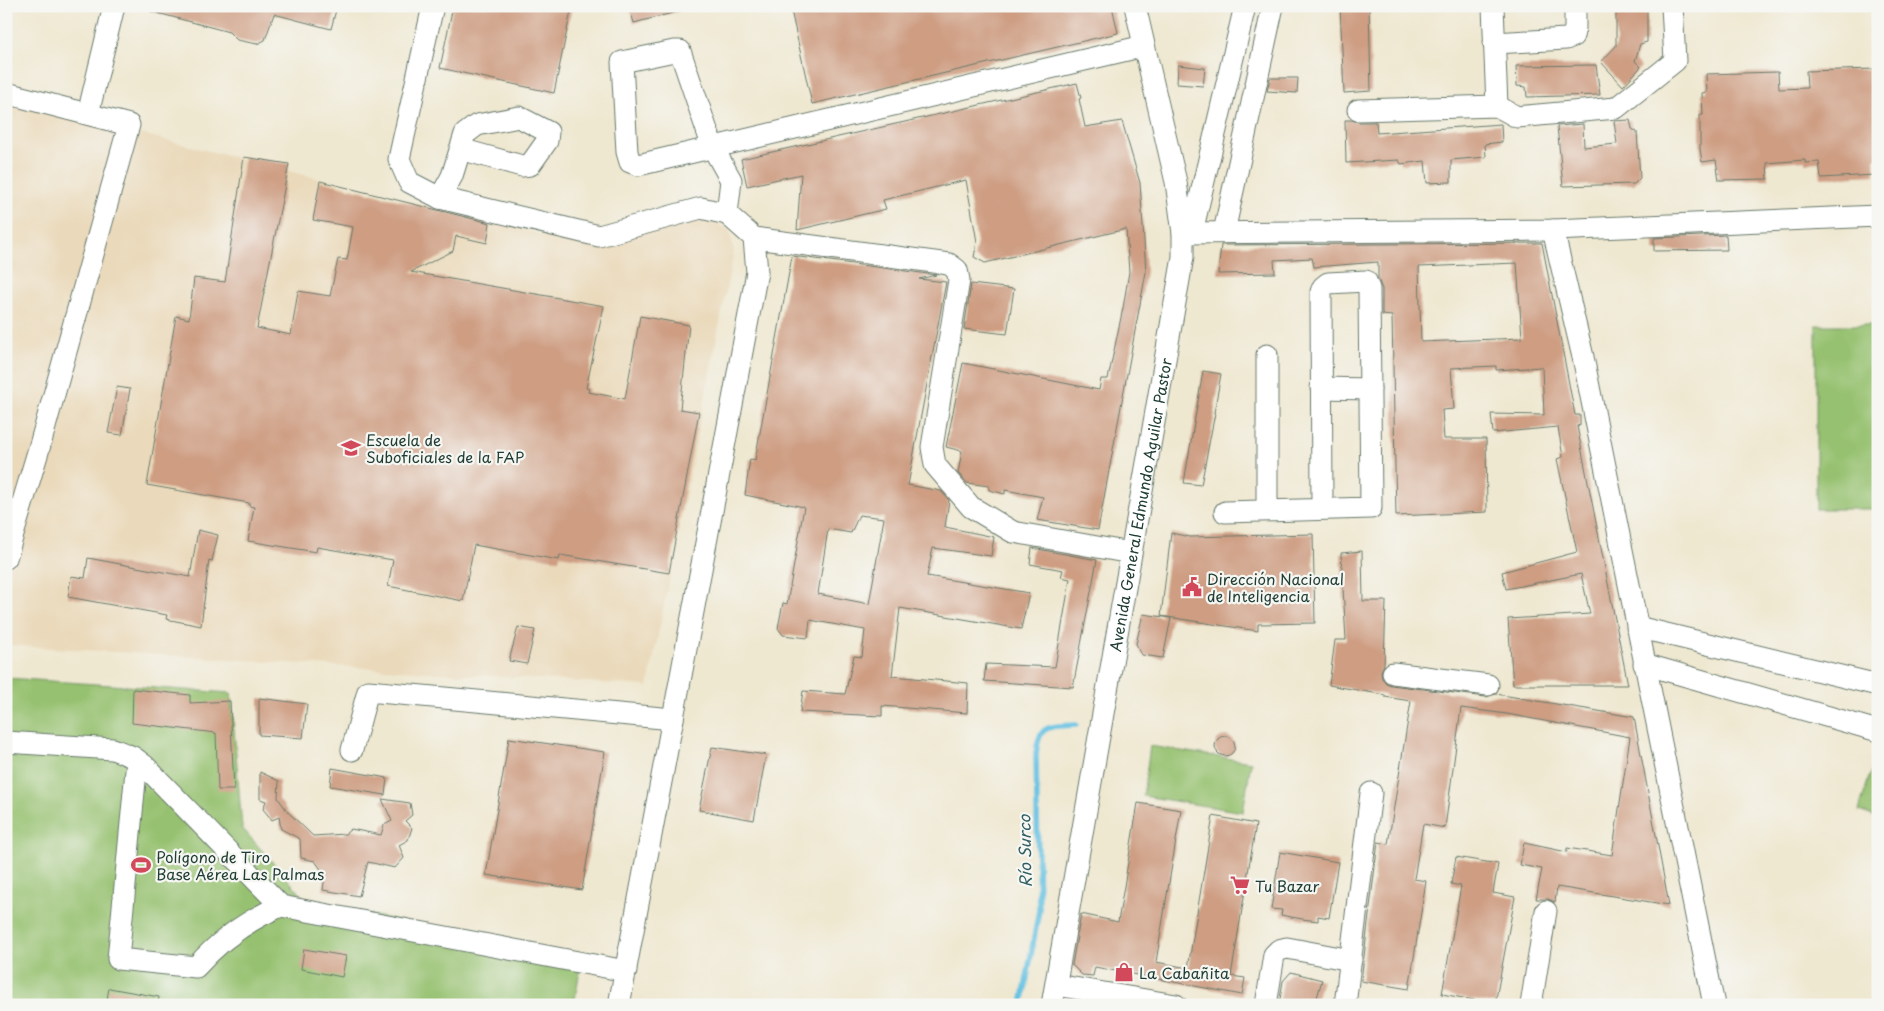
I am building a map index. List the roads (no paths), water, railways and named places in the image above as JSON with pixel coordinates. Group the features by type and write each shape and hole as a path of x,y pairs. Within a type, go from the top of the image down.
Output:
{"street":[{"path":"88,114 114,6"},
{"path":"433,6 399,159 409,182 440,198 599,236 701,208 727,214 754,238 949,264 957,270 959,280 932,447 936,465 971,507 1013,532 1131,553"},
{"name":"Avenida General Edmundo Aguilar Pastor","path":"1054,995 1188,233 1135,6"},
{"path":"1245,6 1188,233 1553,230 1878,216"},
{"path":"1224,232 1273,6"},
{"path":"1493,6 1496,106"},
{"path":"1494,44 1566,39 1573,36 1575,6"},
{"path":"1358,110 1496,106 1517,118 1616,108 1675,61 1672,6"},
{"path":"727,214 732,180 713,148 680,51 622,62 627,152 630,162 638,165 713,148 1144,46"},
{"path":"6,93 129,125 40,445 6,558"},
{"path":"440,198 452,176 460,149"},
{"path":"1553,230 1583,357 1714,1005"},
{"path":"619,1005 756,272 754,238"},
{"path":"1225,512 1370,508 1370,289 1366,281 1328,283 1321,292 1322,509"},
{"path":"1267,355 1267,510"},
{"path":"1321,388 1370,389"},
{"path":"1637,626 1878,685"},
{"path":"1644,664 1878,731"},
{"path":"1393,673 1488,685"},
{"path":"352,750 368,690 673,719"},
{"path":"6,742 113,749 137,760 281,906"},
{"path":"137,760 118,959 196,967 220,941 234,930 281,906 626,971"},
{"path":"1345,1005 1372,793"},
{"path":"1531,1005 1546,911"},
{"path":"1266,1005 1274,955 1279,950 1287,948 1351,960"},
{"path":"1054,995 1176,1005"}],"waterway":[{"name":"Río Surco","path":"1022,1005 1039,910 1037,745 1043,732 1047,729 1076,725"}],"place":[{"name":"Escuela de Suboficiales de la FAP","path":"351,448"},
{"name":"Dirección Nacional de Inteligencia","path":"1192,587"},
{"name":"Polígono de Tiro Base Aérea Las Palmas","path":"141,865"},
{"name":"Tu Bazar","path":"1240,885"},
{"name":"La Cabañita","path":"1124,972"}]}
